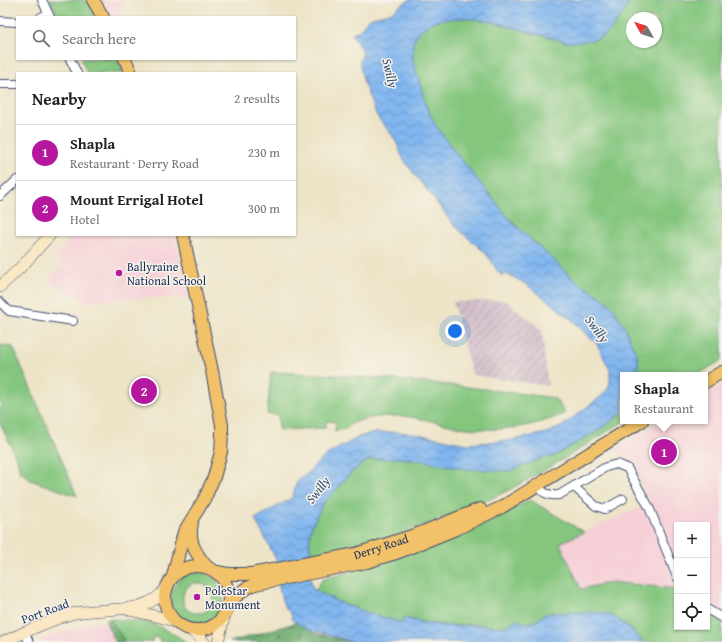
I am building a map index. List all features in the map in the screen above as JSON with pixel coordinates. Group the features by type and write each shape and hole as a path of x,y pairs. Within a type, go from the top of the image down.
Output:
{"main road":[{"path":"93,0 102,16"},
{"path":"0,286 24,264 49,236"},
{"path":"184,236 222,425 222,444 215,473 205,498 193,520 190,532 192,545 196,554 212,570 221,576 229,592 227,608 218,642"},
{"path":"708,380 722,372"},
{"name":"Derry Road","path":"212,570 242,575 272,576 323,566 415,535 536,485 637,424"},
{"path":"122,609 138,606 162,594 173,576 182,537 187,526 193,520"},
{"path":"173,576 189,566 199,566 212,570"},
{"name":"Derry Road","path":"227,608 248,587 272,576"},
{"path":"166,588 165,604 171,617 176,622"},
{"path":"190,630 201,630 218,623 227,608"},
{"path":"122,609 154,615 176,622 199,636 204,642"},
{"name":"Port Road","path":"3,642 27,637 72,614 122,609"}],"street":[{"path":"42,0 46,16"},
{"path":"0,21 16,22"},
{"path":"70,60 76,72"},
{"path":"0,84 16,84"},
{"path":"0,196 16,181"},
{"path":"0,302 9,311 73,321"},
{"path":"536,485 543,493 552,496 559,496 606,466 617,464 627,468 649,507 674,570"},
{"path":"574,487 596,506 605,509 623,499"},
{"path":"710,611 722,618"}],"shaded area":[{"path":"101,0 125,0 117,16 110,16"},
{"name":"Ballyraine National School","path":"71,236 174,236 189,297 111,299 88,303 48,281 61,266 55,257"},
{"path":"505,300 542,330 548,386 472,375 453,302"},
{"path":"722,384 722,614 710,606 710,522 674,522 674,588 612,582 581,589 560,543 649,503 628,457 613,449 655,424 708,424 708,392"},
{"path":"105,620 115,642 39,642 41,639"}],"green space":[{"path":"50,0 87,0 95,16 58,16"},
{"path":"631,0 722,0 722,360 702,372 638,372 638,358 625,328 613,307 604,299 576,281 512,222 455,152 436,126 427,108 413,60 413,43 418,32 432,22 445,19 465,18 490,21 567,42 612,27"},
{"path":"81,60 118,60 124,72 87,72"},
{"path":"0,345 13,347 77,496 30,480 26,475 20,473 17,459 0,423"},
{"path":"271,372 306,373 412,381 554,398 565,413 542,422 504,429 466,428 399,416 368,418 335,432 336,422 326,421 325,428 279,430 278,415 267,414"},
{"path":"620,414 620,424 538,474 488,500 382,541 339,552 311,555 309,541 311,528 323,503 351,472 370,459 402,458 510,471 539,459 554,456 602,428"},
{"path":"530,500 584,532 560,543 581,589 612,582 674,588 674,630 710,630 710,615 722,622 722,642 642,642 640,638 625,624 604,613 550,613 545,614 538,620 529,623 515,620 509,626 493,627 468,624 462,626 433,624 404,618 403,623 346,605 315,590 322,580 423,549 483,524"},
{"path":"193,572 206,574 215,579 221,587 223,597 222,607 218,615 210,621 199,624 191,624 181,619 174,611 171,597 172,591 180,579","holes":["194,583 207,586 211,591 213,602 211,607 206,611 194,613 185,607 183,596 188,586"]},
{"path":"110,619 149,622 187,642 160,642 160,639 156,637 153,638 152,642 125,642"},
{"path":"110,619 125,642 115,642 105,620"},
{"path":"298,622 314,633 351,642 230,642"}],"water":[{"name":"Swilly","path":"409,0 631,0 618,20 606,34 598,38 584,41 567,42 490,21 465,18 445,19 432,22 418,32 413,43 413,60 427,108 436,126 455,152 512,222 576,281 604,299 613,307 625,328 638,358 638,372 620,372 620,414 602,428 554,456 539,459 510,471 465,469 402,458 370,459 351,472 323,503 311,528 309,541 311,555 310,557 306,557 313,590 335,601 402,623 403,618 447,626 473,625 497,627 506,625 515,620 529,623 538,620 545,614 550,613 604,613 614,617 625,625 640,638 642,642 354,642 307,629 291,619 292,615 284,606 277,578 276,559 255,519 292,498 297,482 328,454 361,436 375,433 413,433 467,444 513,440 546,433 561,427 599,398 607,390 610,383 610,370 597,344 572,320 526,284 509,275 504,274 502,276 500,274 486,254 451,221 416,176 403,158 393,137 376,114 362,75 360,62 363,53 352,35 355,31 358,32 368,19 390,13"}],"place":[{"name":"Ballyraine National School","path":"119,273"},
{"name":"Mount Errigal Hotel","path":"144,391"},
{"name":"Shapla","path":"664,452"},
{"name":"PoleStar Monument","path":"197,597"}]}
